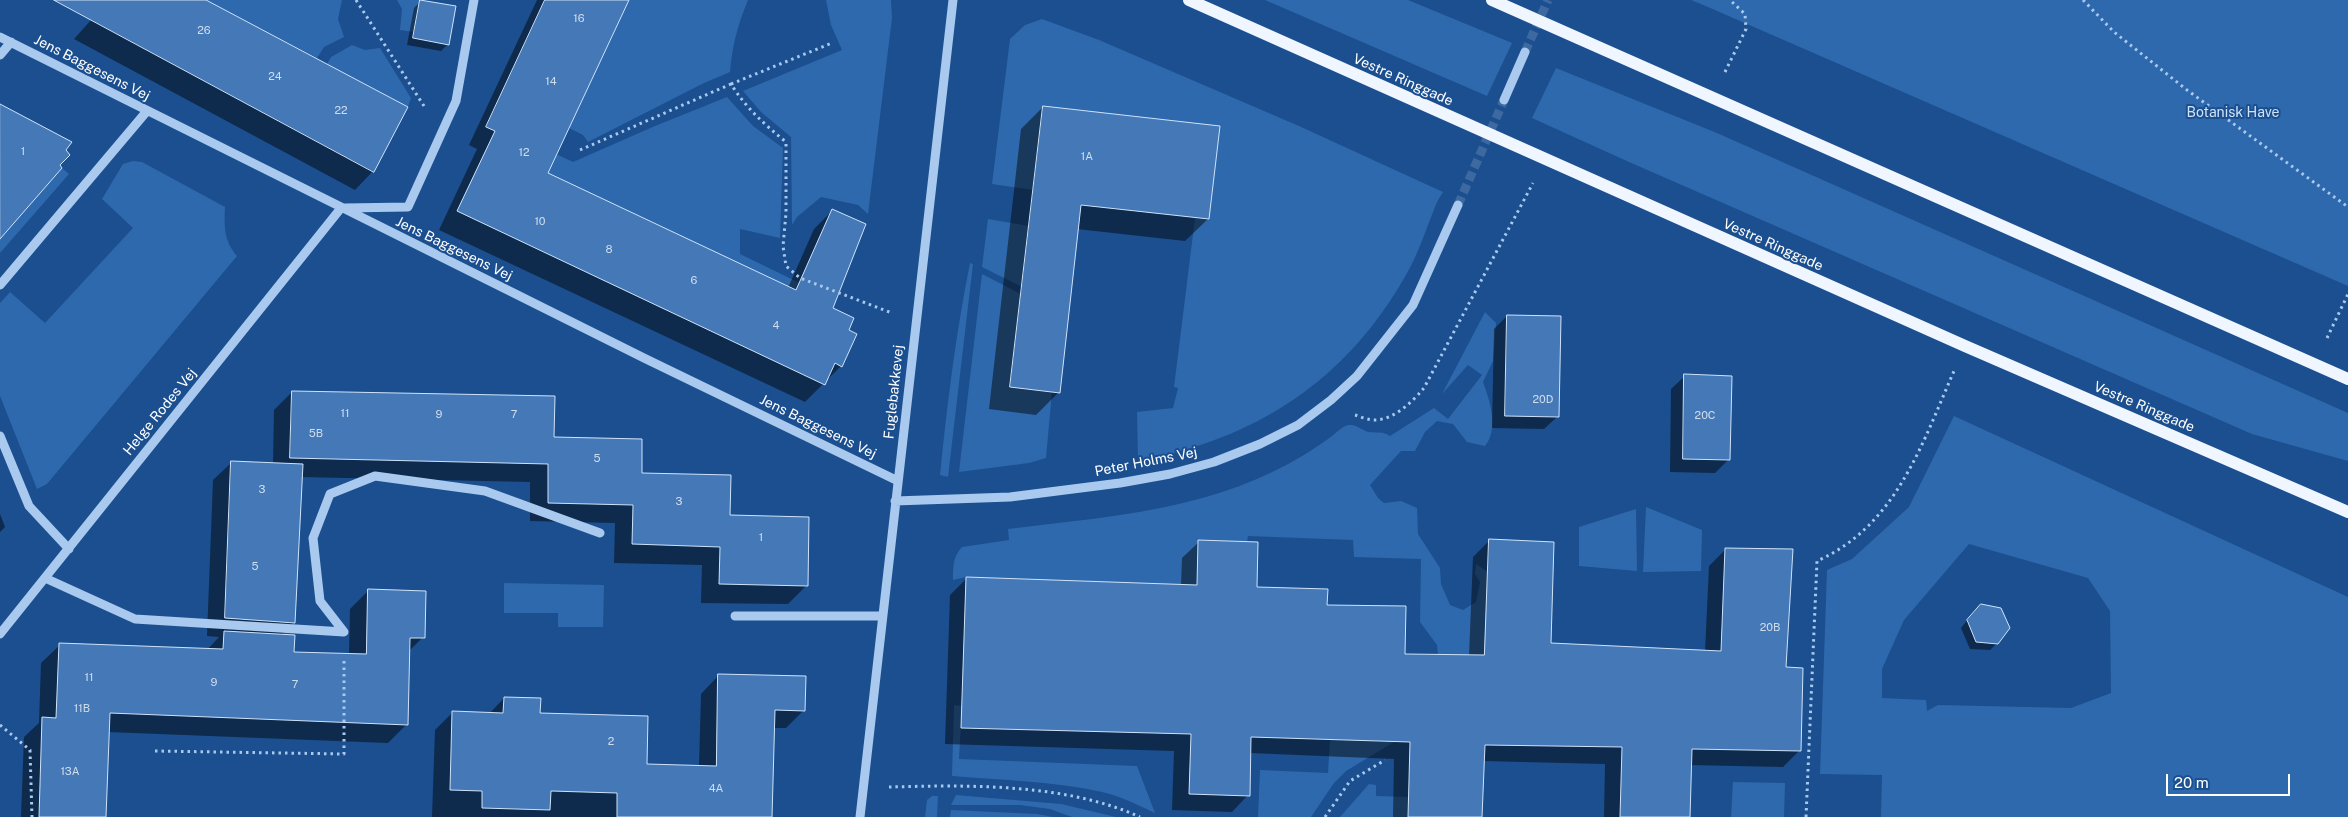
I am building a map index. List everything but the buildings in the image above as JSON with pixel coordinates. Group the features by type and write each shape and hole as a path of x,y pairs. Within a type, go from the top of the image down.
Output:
{"main road":[{"name":"Vestre Ringgade","path":"1188,0 1947,338 2348,512"},
{"path":"1492,0 2348,379"}],"street":[{"path":"341,208 408,207 456,102 474,0"},
{"name":"Fuglebakkevej","path":"860,817 953,0"},
{"name":"Jens Baggesens Vej","path":"0,37 638,355 898,481"},
{"path":"0,56 10,42"},
{"path":"1504,100 1525,52"},
{"path":"0,285 147,111"},
{"name":"Peter Holms Vej","path":"895,501 1010,496 1120,483 1170,474 1214,462 1260,444 1298,425 1331,400 1357,376 1413,305 1458,205"},
{"name":"Helge Rodes Vej","path":"0,634 341,208"},
{"path":"0,436 29,506 69,550"},
{"path":"344,632 320,601 313,538 330,494 375,476 486,491 600,533"},
{"path":"45,578 135,619 344,632"},
{"path":"734,616 882,616"}],"path":[{"path":"356,0 441,134"},
{"path":"1712,97 1746,29 1744,14 1730,0"},
{"path":"2083,0 2114,32 2180,84 2348,207"},
{"path":"580,150 731,84 832,43"},
{"path":"731,84 743,103 760,122 786,142 786,214 783,246 786,266 800,278 916,321"},
{"path":"1331,400 1354,415 1373,420 1394,415 1414,400 1424,388 1546,160"},
{"path":"2315,364 2348,294"},
{"path":"1806,817 1817,561 1832,555 1859,534 1887,507 1908,474 1948,386"},
{"path":"155,751 344,754 344,632"},
{"path":"0,725 30,750 32,817"},
{"path":"1325,817 1350,781 1385,760"},
{"path":"863,787 940,785 1051,793 1083,798 1140,817"}],"green space":[{"path":"206,0 342,0 338,19 344,37 324,47 317,58"},
{"path":"397,0 420,0 414,32 400,30 402,9"},
{"path":"629,0 748,0 736,35 730,72 704,83 588,142 583,135 569,128"},
{"path":"826,0 891,0 892,18 868,214 858,205 821,197 797,217 792,225 791,137 761,112 743,91 842,50 831,25"},
{"path":"1265,0 1408,0 1512,43 1487,96"},
{"name":"Botanisk Have","path":"1691,0 2348,0 2348,286 1708,7"},
{"path":"1042,19 1099,40 1299,126 1443,192 1437,202 1411,267 1382,313 1355,346 1326,375 1294,400 1259,420 1221,438 1181,451 1138,461 1137,412 1173,408 1178,388 1174,387 1195,218 1209,219 1220,126 1043,106 1033,190 992,184 1010,39 1025,25"},
{"path":"352,45 365,50 380,48 411,98 408,107 327,64 331,57"},
{"path":"1556,68 1717,133 2348,413 2348,461 2252,434 1532,118"},
{"path":"727,97 753,126 783,148 780,238 740,229 740,254 808,287 804,294 544,172 556,154 573,162"},
{"path":"133,161 142,162 225,207 227,239 237,256 47,484 37,489 0,396 0,303 10,292 45,323 133,228 102,199 123,164"},
{"path":"62,168 69,174 0,253 0,232"},
{"path":"988,219 1029,226 1022,287 982,267"},
{"path":"970,263 973,264 948,477 940,475 956,342"},
{"path":"982,274 1021,294 1011,387 1052,392 1046,458 1029,463 959,472"},
{"path":"1485,312 1496,323 1493,361 1483,382 1492,415 1492,432 1485,446 1467,442 1453,424 1437,421 1425,432 1415,451 1401,451 1370,485 1378,498 1384,503 1401,501 1417,508 1418,534 1440,568 1441,584 1450,605 1463,610 1476,602 1480,582 1475,574 1476,564 1488,572 1484,655 1438,655 1437,645 1420,622 1421,559 1354,557 1353,540 1248,536 1247,542 1198,541 1197,585 966,577 953,580 955,558 962,547 1009,540 1008,529 1142,512 1207,497 1239,486 1294,461 1348,425 1390,436 1434,408 1448,419 1482,375 1468,365 1442,394"},
{"path":"1954,416 2348,597 2348,817 1881,817 1882,775 1820,774 1827,570 1852,559 1909,507","holes":["1969,544 2088,578 2110,611 2111,693 2071,708 1938,705 1927,711 1926,700 1882,698 1882,669 1904,620"]},
{"path":"1646,507 1702,530 1701,571 1643,572"},
{"path":"1636,509 1637,571 1579,566 1579,527"},
{"path":"504,583 604,585 603,627 558,627 558,613 504,613"},
{"path":"954,705 962,706 959,759 1137,766 1155,813 1115,796 1084,788 1027,781 952,776"},
{"path":"1330,739 1394,742 1346,771 1334,783 1311,817 1258,817 1260,770 1328,773"},
{"path":"1733,782 1785,783 1784,817 1731,817"},
{"path":"1369,784 1376,785 1376,796 1409,797 1408,817 1340,817"},
{"path":"956,795 1061,804 1116,817 1072,817 1050,809 1020,805 951,805"},
{"path":"932,796 938,796 937,817 925,817 927,800"},
{"path":"951,810 1037,814 1053,817 950,817"}],"tunnel":[{"path":"1525,52 1548,0"},
{"path":"1458,205 1504,100"}]}
